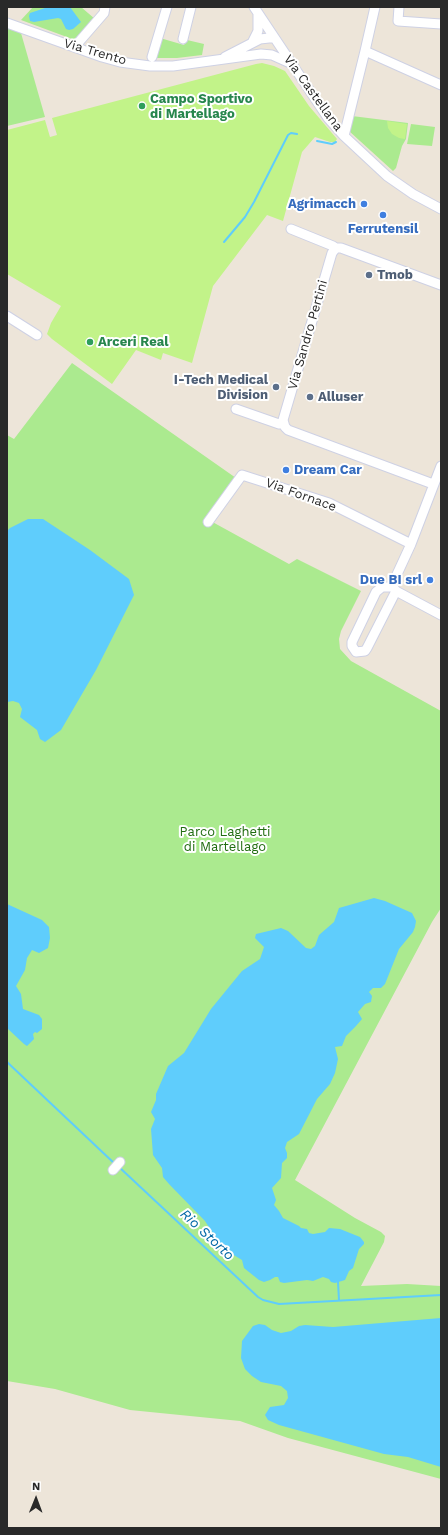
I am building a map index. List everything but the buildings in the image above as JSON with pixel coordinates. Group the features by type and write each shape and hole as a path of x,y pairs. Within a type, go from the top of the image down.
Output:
{"street":[{"path":"76,48 78,43 104,13 105,7"},
{"path":"152,57 167,7"},
{"path":"183,38 191,7"},
{"path":"344,136 365,51 374,7"},
{"path":"399,7 398,21 441,24"},
{"path":"252,42 258,31 256,10"},
{"name":"Via Castellana","path":"256,10 328,118 344,136 387,176 414,194 441,209"},
{"name":"Via Trento","path":"7,23 120,62 150,66 197,64 222,58 261,54"},
{"path":"222,58 252,42 264,38 274,38 269,47 261,54"},
{"path":"365,51 441,85"},
{"path":"261,54 272,55 292,64"},
{"path":"291,229 336,248 341,248 441,285"},
{"name":"Via Sandro Pertini","path":"284,424 284,414 332,253 336,248"},
{"path":"7,316 37,335"},
{"path":"236,409 279,424 284,424 288,430 433,484"},
{"path":"441,466 411,544 393,583 395,589 368,648 364,652 356,652 352,646 352,642 376,592 382,587 395,589 441,616"},
{"name":"Via Fornace","path":"208,522 242,475 328,503 411,544"},
{"path":"113,1170 120,1162"}],"green space":[{"path":"33,7 81,7 95,19 75,40 21,20"},
{"path":"7,27 21,33 45,117 7,126"},
{"path":"160,38 184,45 187,40 204,44 202,55 177,58 156,58"},
{"path":"262,63 285,71 309,106 337,139 335,142 330,142 315,137 302,152 283,221 267,215 213,286 192,363 163,353 161,360 136,350 112,384 47,334 51,323 61,306 7,274 7,130 45,120 50,137 57,135 52,118"},
{"path":"352,116 408,123 406,139 402,146 396,168 393,171 349,131"},
{"path":"387,121 407,124 405,139 399,138 392,134 388,128"},
{"path":"411,124 435,127 432,146 407,144"},
{"name":"Parco Laghetti di Martellago","path":"72,363 236,478 207,519 289,564 297,559 361,591 341,631 339,639 340,649 351,661 441,711 441,908 432,922 295,1180 355,1218 381,1232 385,1236 384,1242 361,1286 407,1284 441,1286 441,1479 288,1438 240,1421 130,1410 55,1389 7,1381 7,435 14,439"}],"water":[{"path":"48,7 70,7 81,22 73,29 69,30 66,29 61,19 58,18 34,22 30,21 30,13"},
{"path":"28,519 43,519 90,550 129,579 134,595 96,670 61,730 45,742 40,739 37,730 20,717 22,709 19,703 13,701 7,702 7,531"},
{"path":"374,898 385,901 412,913 416,921 415,927 413,932 399,949 385,984 381,988 373,988 369,992 372,996 371,1002 365,1004 358,1012 362,1019 346,1036 342,1046 335,1047 338,1059 335,1073 330,1084 317,1099 299,1134 287,1142 285,1148 287,1158 282,1163 281,1178 272,1188 276,1200 274,1205 283,1218 301,1228 307,1229 309,1233 313,1234 325,1232 329,1228 340,1229 360,1237 364,1244 359,1249 353,1268 349,1271 345,1280 335,1283 323,1277 313,1281 307,1280 284,1283 280,1282 278,1277 275,1277 264,1282 259,1280 244,1268 242,1260 227,1251 219,1243 205,1221 163,1177 162,1168 153,1155 151,1129 155,1119 151,1112 156,1100 156,1094 168,1066 184,1053 211,1009 242,971 260,959 264,947 255,938 256,934 281,928 288,931 306,948 311,949 315,946 319,935 334,922 339,908"},
{"path":"7,904 42,920 49,927 50,938 48,948 39,953 32,950 27,958 25,970 16,986 21,994 23,1009 39,1015 42,1019 42,1029 33,1034 34,1039 27,1046 7,1028"},
{"path":"441,1318 441,1467 408,1457 384,1454 279,1425 268,1420 265,1415 270,1407 284,1405 288,1398 287,1391 281,1386 261,1382 252,1376 245,1369 241,1358 242,1341 253,1326 259,1324 265,1325 272,1330 281,1333 291,1331 299,1326 305,1325 333,1327"}],"waterway":[{"path":"224,242 245,217 254,202 288,135 291,133 297,134"},
{"path":"317,141 332,144 336,142"},
{"name":"Rio Storto","path":"7,1062 115,1164"},
{"name":"Rio Storto","path":"119,1167 263,1300 279,1304 441,1295"},
{"path":"338,1282 339,1300"}],"place":[{"name":"Campo Sportivo di Martellago","path":"142,106"},
{"name":"Agrimacch","path":"364,204"},
{"name":"Ferrutensil","path":"383,215"},
{"name":"Tmob","path":"369,275"},
{"name":"Arceri Real","path":"90,342"},
{"name":"I-Tech Medical Division","path":"276,387"},
{"name":"Alluser","path":"310,397"},
{"name":"Dream Car","path":"286,470"},
{"name":"Due BI srl","path":"430,580"}]}
